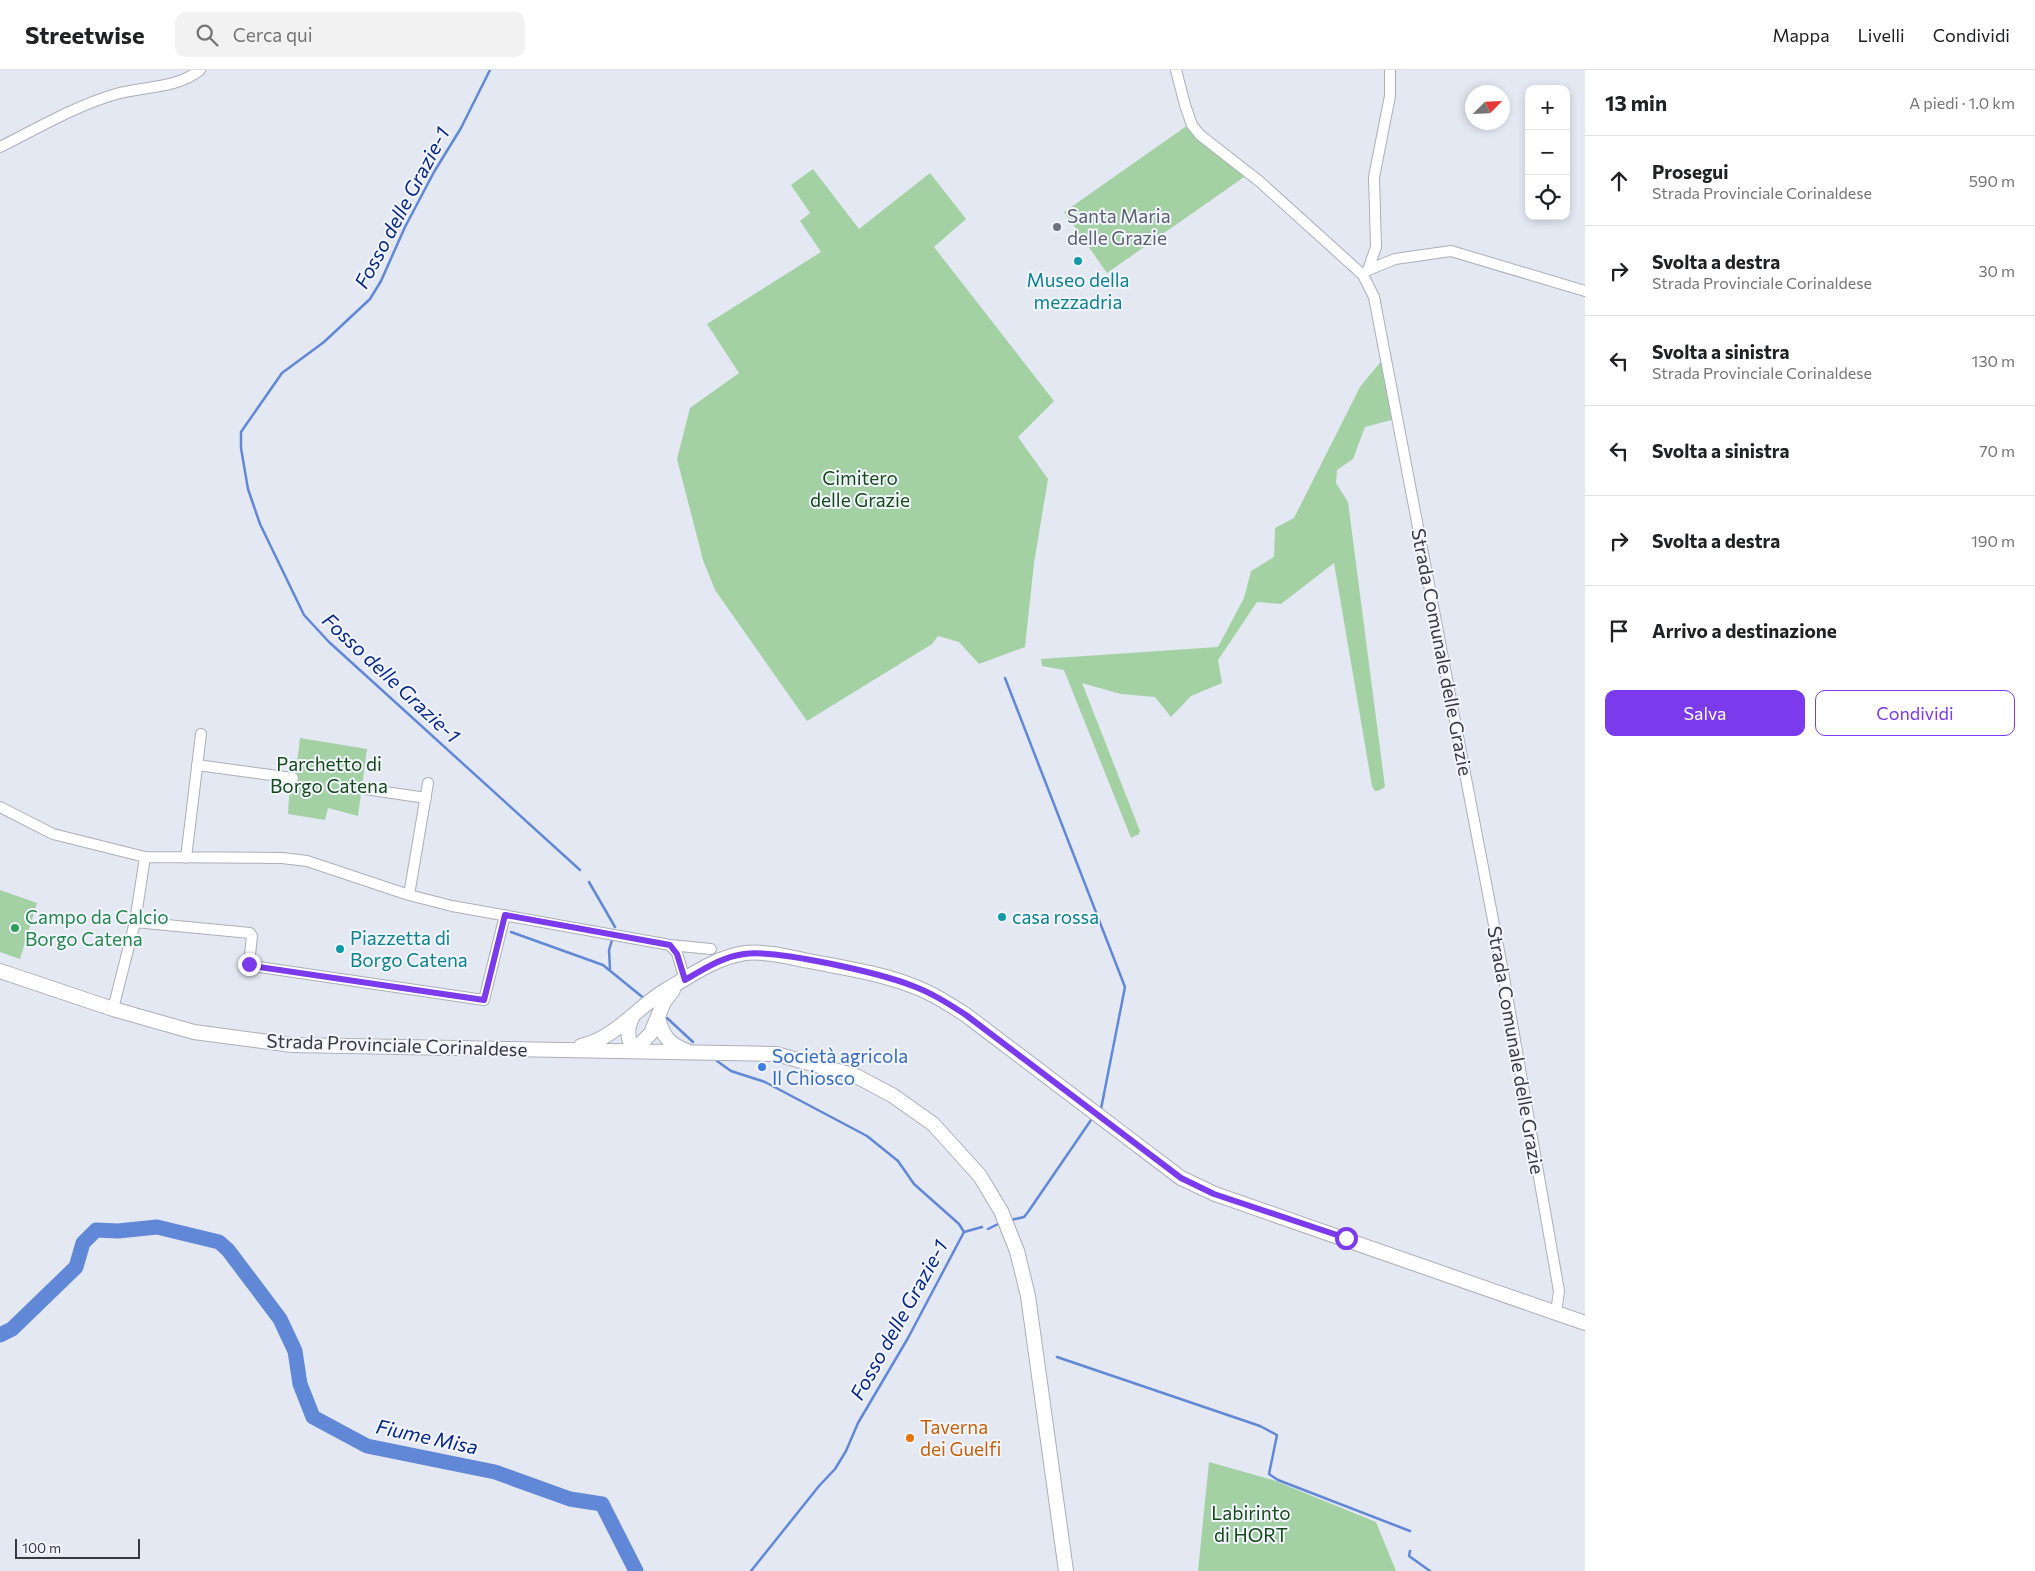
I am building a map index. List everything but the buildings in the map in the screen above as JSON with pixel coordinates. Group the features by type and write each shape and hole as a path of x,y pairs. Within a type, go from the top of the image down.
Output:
{"main road":[{"name":"Strada Provinciale Corinaldese","path":"564,1051 593,1044 664,991 712,964 746,953 779,955 859,971 912,985 939,998 966,1015 1181,1178 1214,1194 1585,1323"},
{"name":"Strada Provinciale Corinaldese","path":"0,971 114,1009 194,1032 292,1045 564,1051 634,1051 651,1033 671,991 685,980"},
{"path":"633,1016 627,1027 628,1041 634,1051 695,1054 776,1054 856,1076 913,1108 955,1146 980,1176 1001,1212 1017,1251 1028,1296 1066,1571"},
{"path":"658,1018 661,1031 672,1045 695,1054"}],"street":[{"path":"0,147 65,114 116,94 169,85 200,70"},
{"name":"Strada Comunale delle Grazie","path":"1176,70 1187,112 1192,125 1200,135 1259,181 1366,273 1374,297 1503,972 1559,1291 1556,1313"},
{"path":"1366,273 1376,247 1374,177 1390,96 1390,70"},
{"path":"1366,273 1395,259 1451,251 1585,291"},
{"path":"186,858 201,734"},
{"path":"197,765 293,778"},
{"path":"409,895 428,783"},
{"path":"365,789 426,798"},
{"path":"0,807 53,834 145,857 282,858 307,861 409,895 452,906 670,945 711,949"},
{"path":"114,1009 135,922 145,857"},
{"path":"135,922 250,932 252,936 249,964 252,966 484,1000 505,915"},
{"path":"670,945 677,954 685,980"}],"green space":[{"path":"1188,125 1247,175 1107,273 1064,212"},
{"name":"Cimitero delle Grazie","path":"813,169 859,229 930,173 966,219 934,247 1054,401 1018,437 1048,479 1034,563 1025,647 979,664 959,642 938,636 932,644 807,721 715,590 703,560 677,459 690,408 739,373 707,324 821,252 800,221 810,213 791,185"},
{"path":"1382,360 1395,419 1365,427 1353,459 1337,470 1336,483 1348,502 1385,787 1375,791 1372,786 1334,563 1281,604 1257,602 1218,660 1222,683 1191,696 1171,717 1155,697 1121,694 1082,683 1140,831 1139,834 1131,838 1064,670 1042,666 1041,659 1218,647 1244,598 1251,571 1274,557 1275,528 1294,518 1360,387"},
{"name":"Parchetto di Borgo Catena","path":"300,738 367,749 358,816 328,808 325,820 288,814 290,781 295,780"},
{"name":"Campo da Calcio Borgo Catena","path":"0,890 37,903 20,959 0,952"},
{"name":"Labirinto di HORT","path":"1209,1462 1273,1480 1376,1522 1396,1571 1198,1571"}],"waterway":[{"name":"Fosso delle Grazie-1","path":"490,70 461,128 434,172 405,227 381,281 370,299 324,342 282,373 241,432 241,448 248,489 260,524 304,615 329,642 580,870"},
{"path":"1005,678 1125,987 1101,1109"},
{"name":"Fosso delle Grazie-1","path":"589,882 615,927"},
{"path":"511,932 603,965 646,1000"},
{"name":"Fosso delle Grazie-1","path":"610,969 609,950 613,937"},
{"name":"Fosso delle Grazie-1","path":"667,1018 693,1042"},
{"name":"Fosso delle Grazie-1","path":"717,1061 731,1071 765,1082 867,1136 898,1161 914,1184 959,1224 964,1232"},
{"path":"1011,1220 1024,1217 1091,1120"},
{"path":"988,1229 1000,1223"},
{"name":"Fiume Misa","path":"0,1335 12,1329 76,1267 83,1243 96,1230 118,1231 157,1227 219,1242 228,1250 280,1319 295,1351 300,1384 313,1417 367,1446 495,1472 570,1499 602,1504 636,1571"},
{"path":"964,1232 982,1227"},
{"name":"Fosso delle Grazie-1","path":"751,1571 819,1486 835,1469 846,1451 858,1423 908,1338 964,1232"},
{"path":"1057,1357 1260,1426 1277,1435 1269,1474 1278,1480 1410,1531"},
{"path":"1410,1551 1409,1556 1430,1571"}],"place":[{"name":"Santa Maria delle Grazie","path":"1057,227"},
{"name":"Museo della mezzadria","path":"1078,261"},
{"name":"casa rossa","path":"1002,917"},
{"name":"Campo da Calcio Borgo Catena","path":"15,928"},
{"name":"Piazzetta di Borgo Catena","path":"340,949"},
{"name":"Società agricola Il Chiosco","path":"762,1067"},
{"name":"Taverna dei Guelfi","path":"910,1438"}],"route":[{"path":"249,964 251,966 484,1000 505,915 636,937 670,945 677,954 685,980 712,964 746,953 779,955 859,971 912,985 939,998 966,1015 1181,1178 1214,1194 1346,1238"}]}
